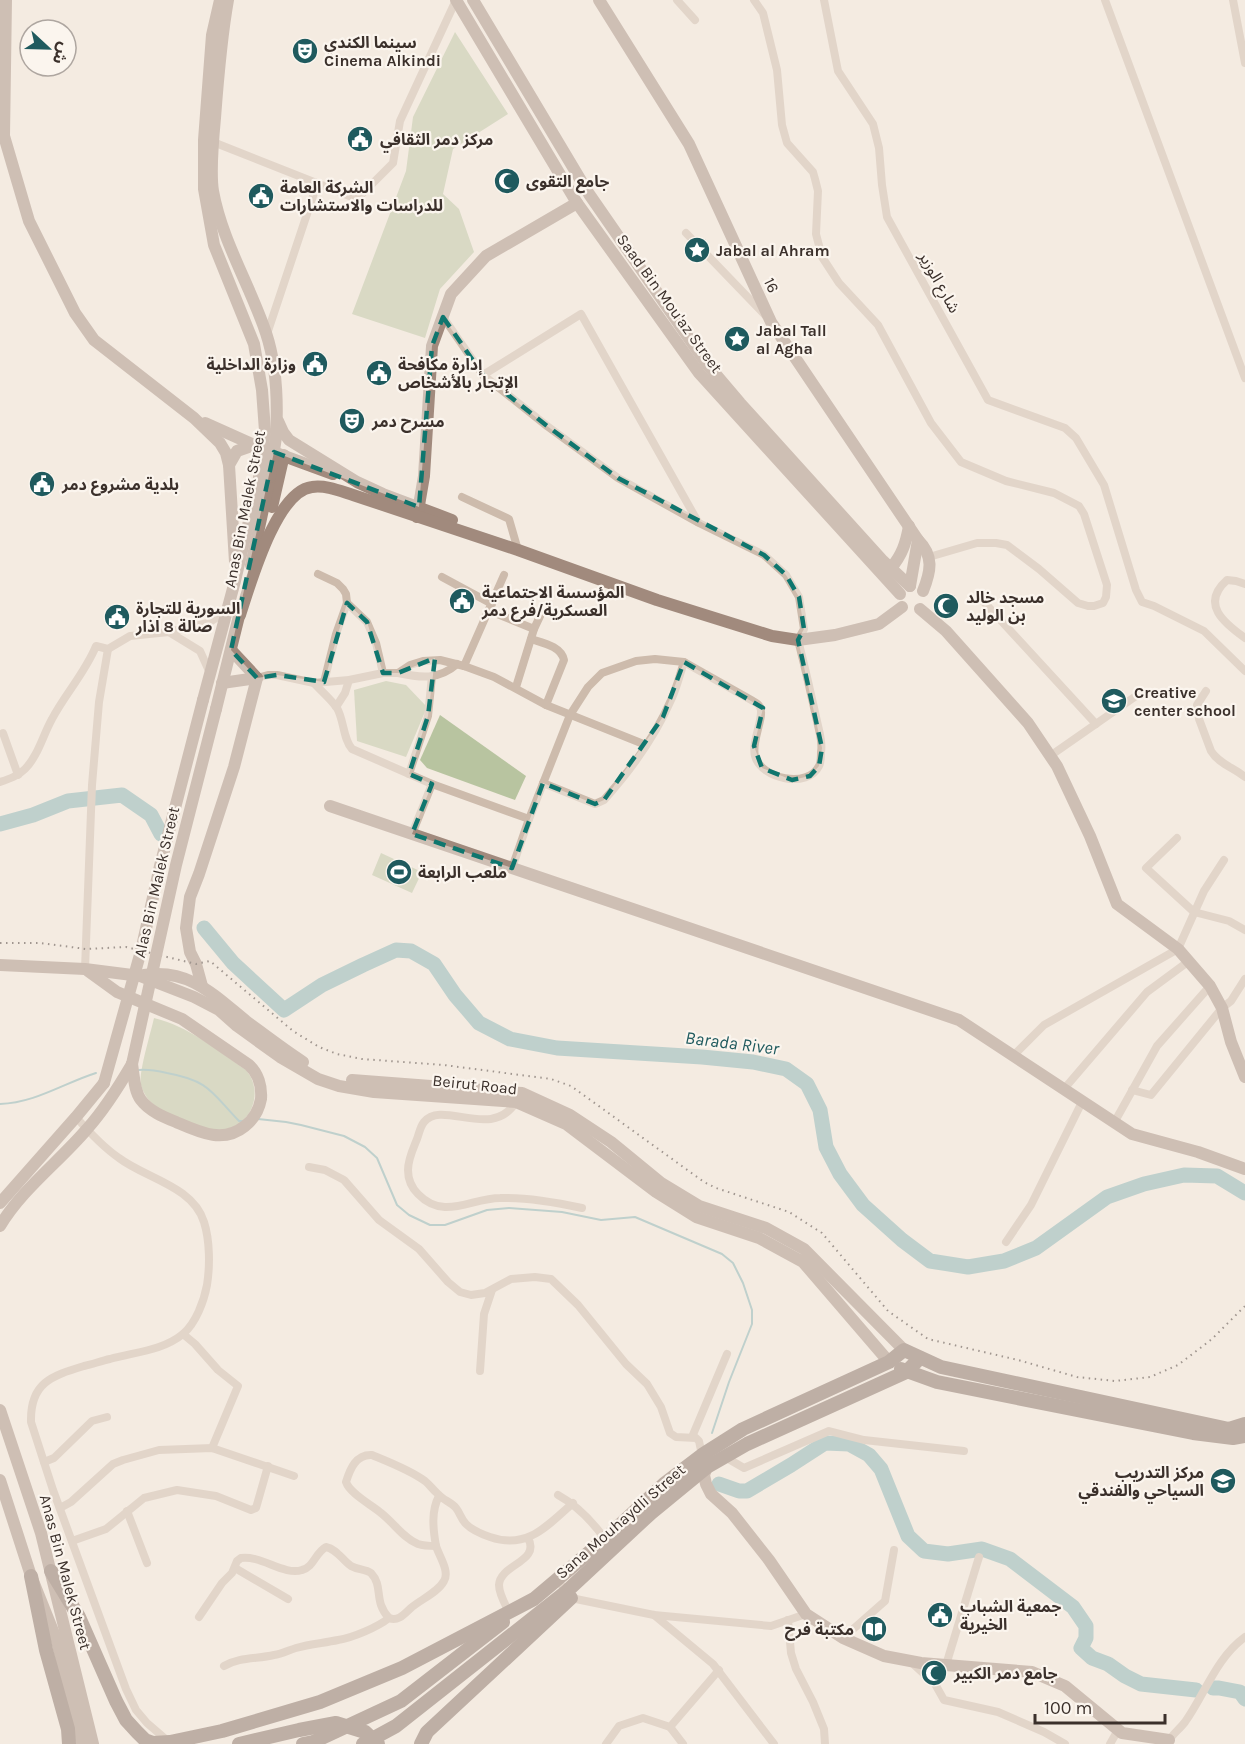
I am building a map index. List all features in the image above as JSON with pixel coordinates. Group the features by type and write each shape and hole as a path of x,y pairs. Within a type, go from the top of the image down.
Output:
{"main road":[{"path":"303,1744 313,1742 401,1701 534,1599 605,1539 664,1484 705,1461 742,1429 889,1362 904,1350 942,1367 1229,1429 1245,1424"},
{"name":"Sana Mouhaydli Street","path":"363,1744 396,1726 569,1595 705,1461 725,1457 747,1444 906,1372 920,1358"},
{"path":"889,1362 906,1372 938,1382 1193,1433 1233,1438 1245,1436"},
{"path":"51,1571 79,1617 126,1719 145,1740 153,1743 171,1743 222,1731 320,1702 402,1668 534,1599"},
{"path":"31,1576 46,1650 68,1729 69,1744"},
{"path":"421,1744 427,1732 569,1595"},
{"path":"239,1744 336,1723 365,1732 378,1744"}],"street":[{"path":"6,0 4,136 29,221 75,313 94,340 194,418 220,443 226,453 229,465 236,581"},
{"name":"Anas Bin Malek Street","path":"220,0 212,35 204,140 204,189 214,245 254,344 270,434"},
{"name":"Anas Bin Malek Street","path":"76,1116 104,1083 141,951 202,700 210,673 234,613 264,478 270,434 277,419 275,373 267,334 221,223 213,189 213,142 221,37 228,0"},
{"path":"213,142 357,199 393,163 400,121 456,0"},
{"name":"Saad Bin Mou'az Street","path":"456,0 578,203 699,373 901,601"},
{"name":"Saad Bin Mou'az Street","path":"473,0 589,194 706,363 740,403 910,586"},
{"name":"16","path":"599,0 689,144 771,322 918,540 925,547 929,557"},
{"path":"678,0 695,20"},
{"path":"754,0 764,13 777,70 782,125 787,143 813,171 816,179 818,191 816,234 822,257 839,283 878,325 931,423 961,462 1006,481 1054,493 1079,506 1084,514 1107,585 1103,603 1094,606 1078,603 1007,545 977,543 929,557 929,573 923,591 925,598 920,609 909,612 901,601"},
{"name":"شارع الوزير","path":"824,0 838,71 873,124 879,148 887,217 988,400 1065,428 1076,438 1104,484 1136,590 1142,602 1204,631 1245,671"},
{"path":"1105,0 1245,378"},
{"path":"1233,0 1245,63"},
{"path":"267,334 317,184"},
{"path":"418,512 424,476 432,346 451,294 486,256 578,203"},
{"path":"686,233 771,322"},
{"path":"483,375 581,314 699,523"},
{"path":"443,317 483,375 547,426 618,478 699,523 764,555 786,575 799,597 804,629 798,640 822,748 819,766 810,776 792,780 776,776 762,768 756,758 754,746 762,712 760,706 753,701 684,662 655,659 636,661 602,673 588,687 570,715 512,868"},
{"path":"194,418 254,445 357,482 418,512"},
{"path":"277,419 289,440 357,482"},
{"path":"229,465 237,452 254,445"},
{"path":"258,561 284,455"},
{"name":"Anas Bin Malek Street","path":"216,709 231,650 236,581 264,478"},
{"path":"0,782 18,775 27,767 52,718 96,646 108,649 130,636 169,632 208,623 234,613 274,525 292,497 310,487 341,491 471,528 496,542 657,600 772,636 798,640 834,635 879,624 901,601 904,588 917,587 923,591"},
{"path":"462,497 509,519 518,550"},
{"path":"891,568 902,554 907,542 909,526"},
{"path":"910,586 918,540"},
{"path":"318,574 337,582 346,594 347,603 336,633 324,682"},
{"path":"222,683 268,675 314,683 349,680 382,673 441,675 461,665 491,608 504,575"},
{"path":"442,577 491,608 534,629"},
{"path":"1245,584 1227,580 1220,586 1215,598 1216,610 1221,619 1245,638"},
{"path":"983,601 1096,724"},
{"path":"347,603 367,622 376,643 382,673"},
{"path":"920,609 946,631 1028,723 1056,766 1090,836 1117,904 1178,949 1210,986 1222,1008 1245,1077"},
{"path":"516,687 541,614"},
{"path":"169,632 200,651 210,673"},
{"path":"531,639 559,650 563,655 564,660 546,705"},
{"path":"108,649 99,702 92,785 85,969 117,992 182,1019 249,1065 260,1083 260,1102 254,1117 239,1131 220,1136 199,1132 157,1113 141,1099 132,1065"},
{"path":"231,650 257,678"},
{"path":"398,673 410,665 423,661 440,660 461,665 516,687 546,705 646,745"},
{"path":"543,783 594,804 604,800 646,745 673,696 684,662"},
{"path":"409,774 428,716 432,676"},
{"path":"202,986 190,952 186,928 190,897 234,767 257,678"},
{"path":"336,708 345,693 349,680"},
{"path":"314,683 336,708 352,749 432,784 529,819"},
{"path":"1206,691 1197,705 1199,719 1211,751 1223,763 1235,768 1245,777"},
{"path":"1050,756 1136,696"},
{"name":"Alas Bin Malek Street","path":"132,1065 176,865 216,709"},
{"path":"3,733 18,775"},
{"path":"412,834 432,784"},
{"path":"330,806 959,1020 1132,1134 1198,1152 1245,1169"},
{"path":"1177,838 1146,868 1194,912 1229,921 1245,930"},
{"path":"1013,1056 1044,1025 1178,949 1204,891 1224,860"},
{"path":"1064,1089 1147,992 1190,961"},
{"name":"Beirut Road","path":"0,965 85,969 140,976 194,997 219,1010 280,1057 318,1079 339,1086 374,1092 516,1102 566,1124 656,1192 696,1217 759,1238 803,1262 889,1362"},
{"path":"140,976 161,973 202,986 277,1045 320,1073 359,1081 522,1093 570,1115 611,1142 661,1183 699,1206 766,1228 804,1249 904,1350"},
{"path":"1132,1090 1151,1095 1222,1008 1232,1000 1245,978"},
{"path":"1114,1123 1157,1046 1210,986"},
{"path":"0,1226 23,1196 87,1129 113,1096 132,1065"},
{"path":"516,1102 508,1112 493,1119 440,1115 429,1118 421,1127 408,1164 410,1182 414,1190 428,1202 447,1208 490,1198 520,1198 582,1208"},
{"path":"1006,1242 1032,1205 1082,1102"},
{"path":"0,1203 76,1116 120,1159 170,1186 192,1201 201,1214 208,1237 208,1279 201,1305 183,1334 147,1352 111,1358 51,1377 41,1386 32,1403 31,1422 44,1462 126,1689 136,1710 147,1723 171,1743"},
{"path":"309,1167 325,1170 344,1180 379,1220 419,1249 460,1292 471,1295 492,1290 511,1279 535,1277 551,1279 578,1305 626,1364 647,1384 661,1407 670,1433 676,1437 693,1437 699,1441 705,1461 706,1484 711,1494 732,1513 769,1560 806,1614 843,1638 884,1656 911,1661 1032,1672 1065,1686 1122,1733 1168,1742 1185,1722 1215,1670 1236,1643 1245,1637"},
{"path":"480,1371 484,1314 492,1290"},
{"path":"183,1334 218,1370 238,1386 212,1448"},
{"path":"693,1437 727,1354"},
{"name":"Anas Bin Malek Street","path":"0,1410 41,1533 93,1744"},
{"path":"44,1462 54,1458 92,1421 107,1417"},
{"path":"725,1457 744,1468 829,1431 864,1440 964,1451"},
{"path":"60,1508 71,1502 113,1464 159,1450 212,1448 294,1476"},
{"path":"436,1546 412,1541 381,1513 349,1489 346,1482 356,1460 365,1454 372,1455 416,1475 455,1507 467,1525 484,1535 505,1541 528,1538 573,1503"},
{"path":"72,1541 106,1529 144,1498 177,1490 216,1496 254,1510 268,1466"},
{"name":"Anas Bin Malek Street","path":"0,1480 31,1576 57,1641 82,1744"},
{"path":"558,1495 573,1503 595,1525 605,1539"},
{"path":"199,1617 241,1558 247,1557 301,1571 310,1565 322,1549 330,1548 350,1565 367,1570 375,1576 379,1602 389,1618 394,1620 399,1618 445,1580 446,1574 436,1546 433,1510 439,1496"},
{"path":"127,1511 147,1563"},
{"path":"509,1612 502,1598 499,1582 506,1572 528,1555 532,1549 528,1538"},
{"path":"843,1638 885,1600 894,1550"},
{"path":"946,1665 979,1557"},
{"path":"235,1568 288,1599"},
{"path":"557,1579 569,1595 654,1615 771,1626 806,1614"},
{"path":"654,1615 714,1664 774,1744"},
{"path":"224,1666 239,1660 273,1656 298,1647 338,1640 389,1618"},
{"path":"788,1620 791,1653 824,1729 825,1744"},
{"path":"911,1661 935,1684 944,1700 998,1712 1065,1744"},
{"path":"670,1727 718,1671"},
{"path":"606,1744 620,1726 643,1718 670,1727 683,1744"},
{"path":"1110,1744 1118,1730"}],"highlighted area":[{"path":"443,317 483,375 547,426 618,478 764,555 786,575 799,597 804,629 798,640 822,748 819,766 810,776 792,780 762,768 754,746 763,708 684,662 663,717 604,800 595,804 543,783 512,868 412,834 432,784 409,774 428,716 435,658 398,673 383,673 367,622 347,603 324,682 277,675 257,678 231,650 274,452 419,507 432,346"}],"green space":[{"path":"455,32 508,114 453,149 443,194 459,209 474,252 440,289 425,338 352,314 406,171 413,117"},
{"path":"386,681 406,685 427,707 406,757 357,741 354,690"},
{"path":"440,715 526,776 515,800 427,768 420,760"},
{"path":"381,853 422,872 412,893 372,875"},
{"path":"154,1018 190,1033 246,1070 252,1079 254,1098 252,1108 240,1123 220,1130 205,1128 158,1108 149,1100 141,1085 141,1080"}],"waterway":[{"name":"Barada River","path":"0,824 33,815 68,801 122,795 151,815 161,834"},
{"name":"Barada River","path":"204,928 233,963 284,1010 322,985 363,965 396,950 411,951 434,964 455,995 479,1023 510,1039 557,1048 702,1057 753,1062 786,1069 807,1084 820,1110 826,1147 840,1174 863,1205 902,1240 930,1261 968,1267 1004,1261 1036,1248 1107,1197 1144,1184 1184,1175 1217,1176 1245,1193"},
{"path":"139,1070 153,1070 181,1076 201,1084 209,1089 239,1121 243,1121"},
{"path":"0,1104 25,1100 96,1073"},
{"path":"258,1119 286,1122 344,1136 365,1147 377,1158 397,1205 409,1215 430,1225 445,1225 487,1210 509,1208 562,1212 601,1220 635,1217 722,1254 733,1263 743,1283 752,1310 752,1324 712,1433"},
{"path":"719,1484 739,1491 747,1491 825,1443 849,1444 869,1455 881,1469 908,1536 924,1551 948,1554 982,1549 1010,1559 1073,1607 1086,1626 1086,1638 1081,1648 1092,1658 1108,1664 1141,1684 1196,1690"},
{"path":"1213,1688 1240,1692 1245,1699"}],"railway":[{"path":"0,943 40,943 86,949 126,947 196,964 210,961 293,1031 319,1047 337,1054 362,1059 444,1065 551,1079 571,1086 704,1182 789,1212 822,1233 888,1311 928,1339 1018,1360 1077,1377 1115,1381 1150,1377 1178,1365 1212,1339 1245,1306"}],"place":[{"name":"سينما الكندي Cinema Alkindi","path":"305,51"},
{"name":"مركز دمر الثقافي","path":"360,139"},
{"name":"جامع التقوى","path":"507,181"},
{"name":"الشركة العامة للدراسات والاستشارات","path":"261,196"},
{"name":"Jabal al Ahram","path":"697,250"},
{"name":"Jabal Tall al Agha","path":"737,339"},
{"name":"وزارة الداخلية","path":"315,364"},
{"name":"إدارة مكافحة الإتجار بالأشخاص","path":"379,373"},
{"name":"مسرح دمر","path":"352,421"},
{"name":"بلدية مشروع دمر","path":"42,484"},
{"name":"المؤسسة الاجتماعية العسكرية/فرع دمر","path":"462,601"},
{"name":"مسجد خالد بن الوليد","path":"946,606"},
{"name":"السورية للتجارة صالة 8 اذار","path":"117,617"},
{"name":"Creative center school","path":"1114,701"},
{"name":"ملعب الرابعة","path":"399,872"},
{"name":"مركز التدريب السياحي والفندقي","path":"1223,1481"},
{"name":"جمعية الشباب الخيرية","path":"940,1615"},
{"name":"مكتبة فرح","path":"874,1629"},
{"name":"جامع دمر الكبير","path":"934,1673"}]}
